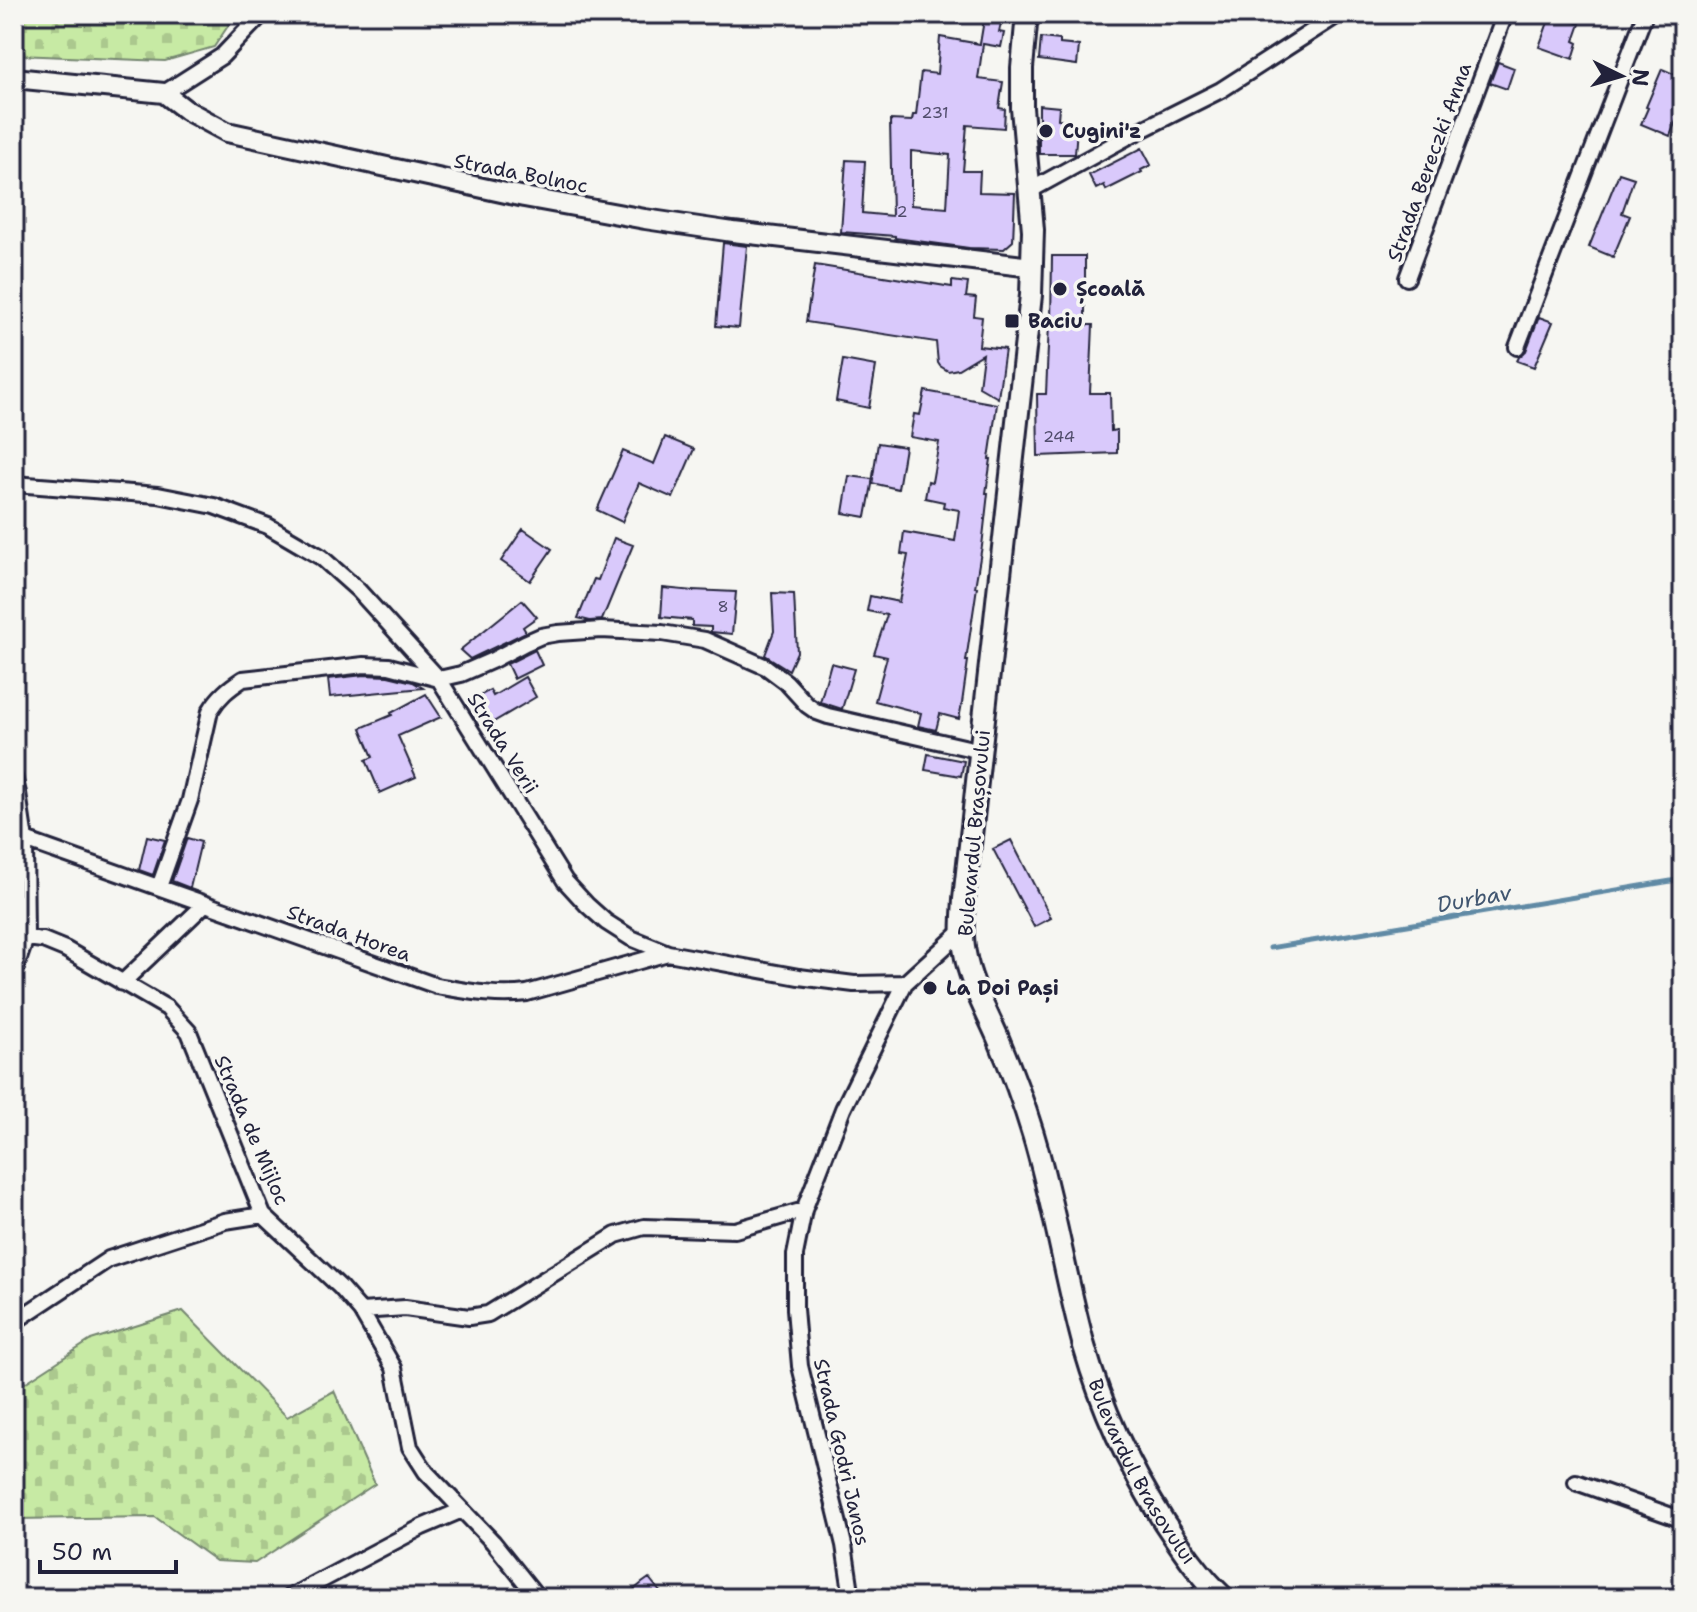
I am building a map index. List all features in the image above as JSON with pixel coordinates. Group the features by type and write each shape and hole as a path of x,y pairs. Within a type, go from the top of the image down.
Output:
{"main road":[{"name":"Bulevardul Brașovului","path":"1027,14 1022,81 1033,230 1031,295 962,931 970,975 1034,1135 1076,1313 1101,1399 1120,1447 1147,1494 1195,1566 1219,1594"}],"street":[{"path":"164,93 222,56 262,14"},
{"path":"1029,191 1221,90 1339,14"},
{"name":"Strada Bereczki Anna","path":"1407,278 1505,14"},
{"path":"1517,347 1645,14"},
{"name":"Strada Bolnoc","path":"14,78 164,93 186,110 227,132 524,197 733,232 1032,267"},
{"name":"Strada Verii","path":"14,484 158,495 214,506 268,526 321,557 358,590 439,679 565,881 606,922 631,938 668,953 799,977 854,984 905,983"},
{"path":"159,887 190,800 210,711 217,699 243,679 364,665 389,666 439,679 461,674 541,636 558,633 601,630 689,636 722,646 766,667 817,712 981,751"},
{"path":"14,777 25,840 19,877 26,938 14,973"},
{"name":"Strada Horea","path":"25,840 437,986 479,994 527,993 668,953"},
{"path":"122,983 205,904"},
{"name":"Strada Godri Janos","path":"852,1598 844,1545 800,1366 795,1309 795,1255 804,1210 843,1109 905,983 962,931"},
{"name":"Strada de Mijloc","path":"26,938 43,940 65,949 167,1008 189,1032 263,1215 340,1287 361,1311 394,1368 410,1447 426,1472 493,1542 538,1598"},
{"path":"361,1311 405,1308 469,1317 488,1314 616,1235 644,1227 735,1230 804,1210"},
{"path":"14,1322 109,1259 225,1221 263,1215"},
{"path":"1576,1482 1683,1520"},
{"path":"288,1598 422,1527 462,1510"},
{"path":"1187,1598 1219,1594"}],"green space":[{"path":"20,14 236,14 214,47 165,61 18,55"},
{"path":"183,1311 287,1417 334,1391 375,1484 255,1563 216,1561 155,1517 14,1519 14,1390 91,1340"}],"building":[{"path":"985,14 1003,14 999,32 1004,33 1001,47 983,44 978,79 1003,82 999,108 1005,109 1004,128 967,125 963,171 980,171 979,192 1015,193 1013,241 1004,249 969,248 895,236 841,232 846,160 865,161 862,213 892,216 890,120 912,121 913,115 916,115 921,72 937,74 940,37 980,44","holes":["911,151 950,155 947,208 911,205"]},
{"path":"1551,14 1570,14 1568,20 1580,24 1574,41 1578,43 1573,59 1539,47"},
{"path":"1041,38 1079,46 1077,65 1039,60"},
{"path":"1498,62 1514,68 1507,89 1490,83"},
{"path":"1662,69 1683,78 1683,103 1670,136 1641,124"},
{"path":"1039,105 1059,107 1058,119 1066,120 1066,127 1077,128 1075,154 1039,154"},
{"path":"1142,148 1151,165 1106,190 1104,185 1096,189 1089,175"},
{"path":"1619,173 1634,178 1622,213 1630,216 1613,257 1589,247"},
{"path":"723,243 747,246 739,328 716,326"},
{"path":"1052,256 1085,256 1085,325 1093,325 1090,393 1110,393 1111,431 1117,430 1117,453 1038,456 1037,394 1046,394"},
{"path":"815,265 952,287 952,281 968,283 966,297 976,298 974,316 982,317 979,346 1005,349 998,398 979,387 983,354 958,369 948,371 938,363 936,342 806,322"},
{"path":"1539,317 1553,322 1534,367 1517,361 1526,351"},
{"path":"843,360 876,366 869,408 836,401"},
{"path":"925,391 997,404 962,703 959,719 940,714 936,730 918,726 921,713 875,701 887,657 874,654 887,615 867,611 870,596 899,602 908,555 901,554 904,532 955,541 959,510 943,507 944,502 925,498 928,481 932,482 939,442 910,437 914,414 920,415"},
{"path":"665,437 694,449 673,498 639,483 622,522 597,510 623,451 654,464"},
{"path":"878,443 905,447 898,489 872,483"},
{"path":"849,476 873,479 866,517 843,513"},
{"path":"523,529 552,549 530,581 501,561"},
{"path":"614,538 633,545 602,620 578,618 594,579 598,580"},
{"path":"663,588 736,592 732,634 711,632 711,627 692,626 692,620 661,617"},
{"path":"772,593 794,594 797,652 789,670 765,655 774,631"},
{"path":"522,600 537,617 523,627 526,632 470,659 460,650"},
{"path":"535,650 542,665 514,679 507,664"},
{"path":"831,663 854,669 842,709 820,702"},
{"path":"388,676 413,682 423,688 330,697 328,679"},
{"path":"525,677 536,697 485,727 470,701 490,690 493,696"},
{"path":"426,694 441,717 398,736 416,777 380,793 366,760 373,757 361,728 392,715"},
{"path":"928,754 964,761 961,776 925,770"},
{"path":"147,836 165,840 153,875 139,870"},
{"path":"187,838 201,842 190,888 172,881"},
{"path":"1011,840 1051,918 1034,927 993,849"},
{"path":"649,1578 665,1598 624,1598 642,1583"}],"waterway":[{"name":"Durbav","path":"1270,948 1683,879"}],"place":[{"name":"Cugini'z","path":"1046,131"},
{"name":"Școală","path":"1060,289"},
{"name":"Baciu","path":"1012,321"},
{"name":"La Doi Pași","path":"930,988"}]}
